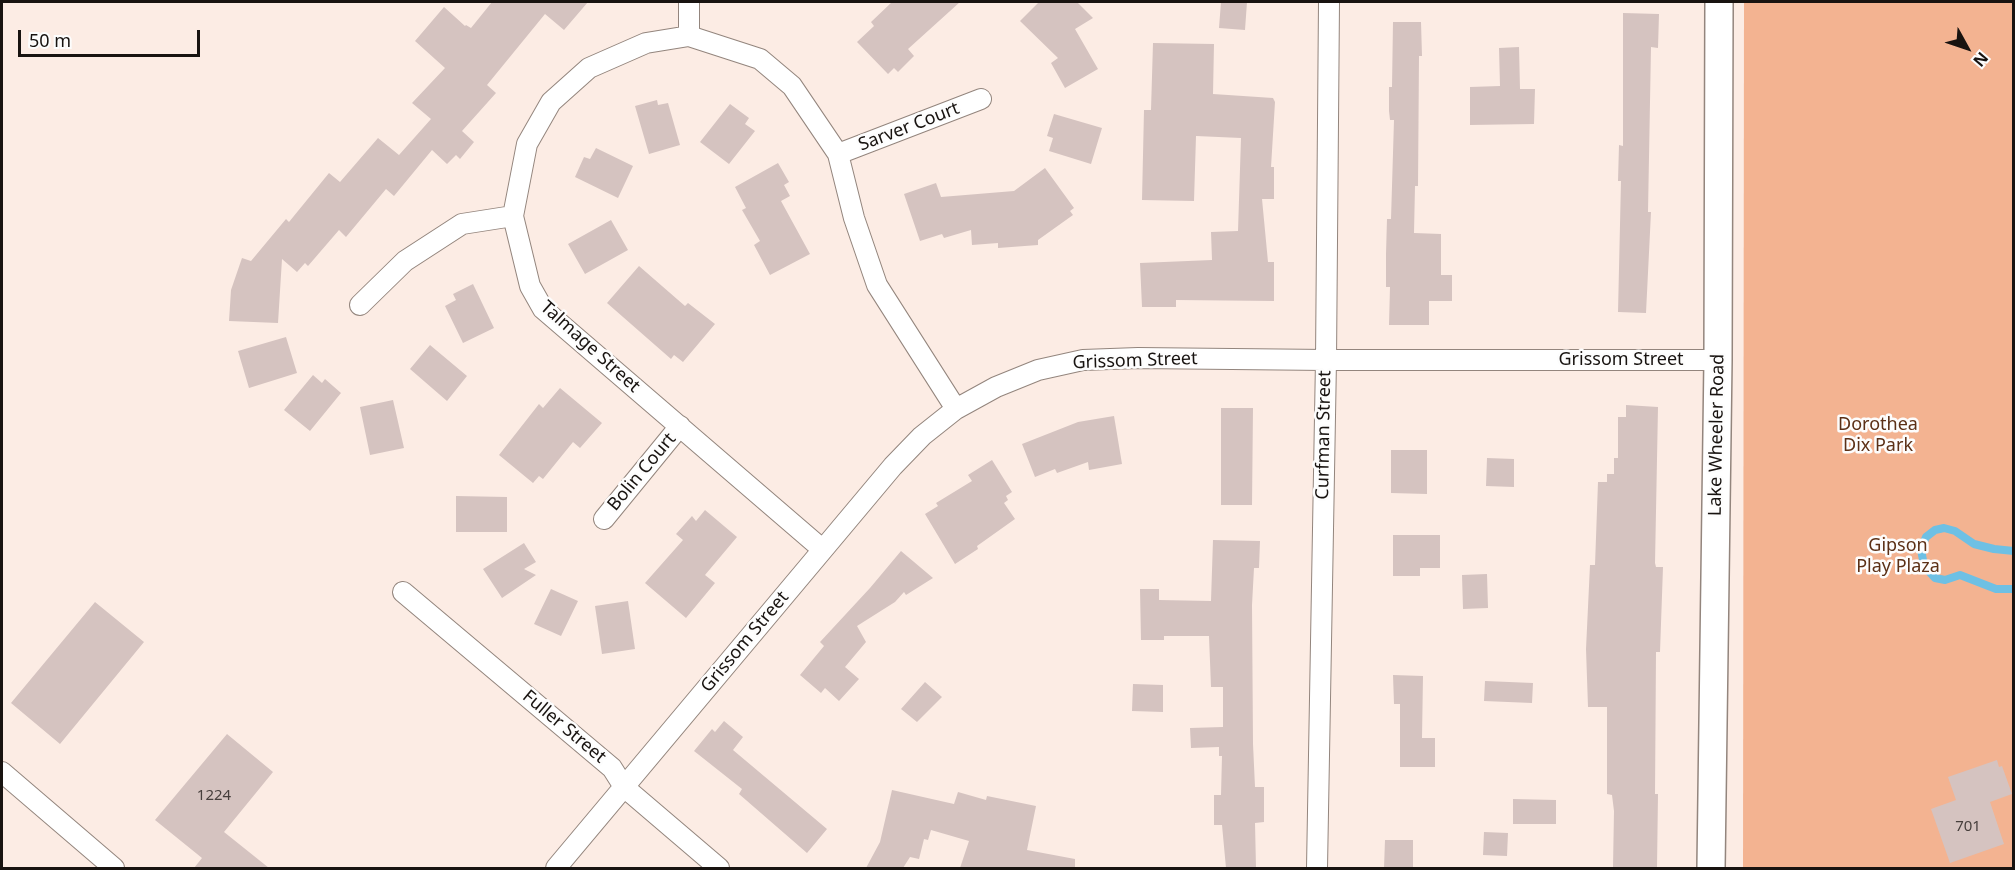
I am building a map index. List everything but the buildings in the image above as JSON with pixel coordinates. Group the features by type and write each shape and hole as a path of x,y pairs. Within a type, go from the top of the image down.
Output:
{"main road":[{"name":"Lake Wheeler Road","path":"1711,868 1718,360 1719,2"}],"street":[{"path":"688,36 689,2"},
{"name":"Curfman Street","path":"1317,868 1326,360 1329,2"},
{"name":"Talmage Street","path":"822,549 543,309 530,286 513,216 527,144 551,102 589,68 646,43 688,36 760,59 792,86 838,154 854,218 877,285 956,409"},
{"name":"Sarver Court","path":"838,154 981,99"},
{"path":"360,304 405,261 462,224 513,216"},
{"name":"Grissom Street","path":"556,868 893,466 922,436 956,409 996,387 1038,370 1083,360 1138,358 1718,360"},
{"name":"Bolin Court","path":"604,519 680,426"},
{"name":"Fuller Street","path":"403,592 612,768 624,787 719,868"},
{"path":"2,772 114,868"}],"green space":[{"name":"Dorothea Dix Park","path":"1744,2 2013,2 2013,868 1743,868"}],"waterway":[{"path":"2014,551 1974,544 1955,531 1944,528 1935,530 1926,537 1921,549 1924,566 1935,578 1945,580 1960,575 1996,589 2014,589"}],"park label":[{"name":"Gipson Play Plaza","path":"1898,556"}]}
